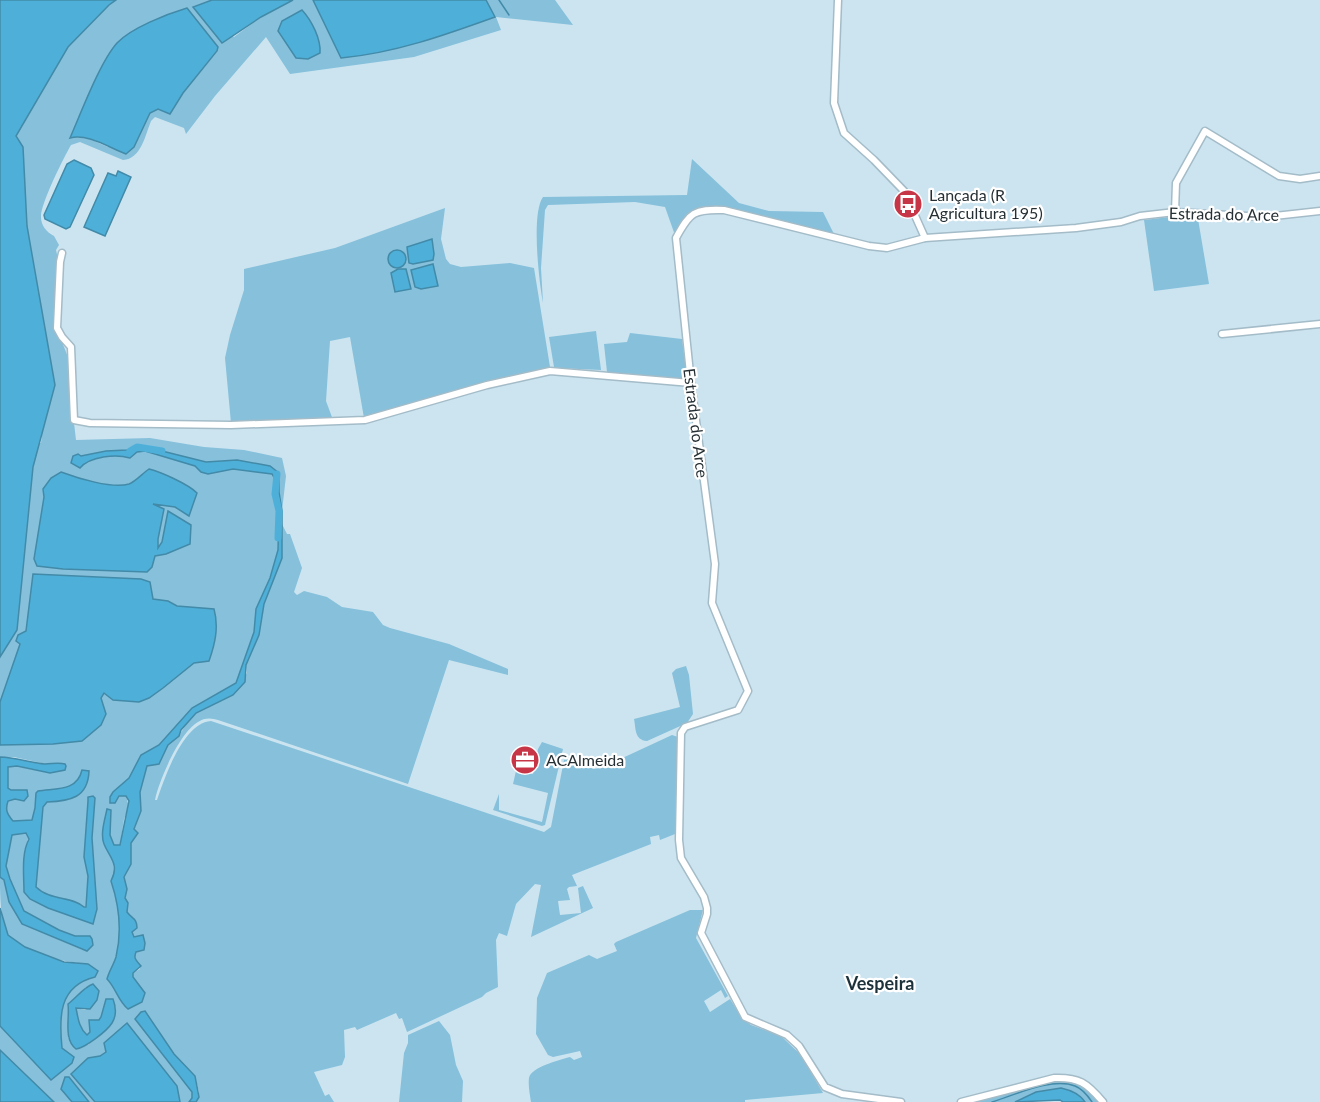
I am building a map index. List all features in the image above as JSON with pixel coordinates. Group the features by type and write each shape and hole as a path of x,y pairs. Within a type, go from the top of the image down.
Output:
{"street":[{"path":"838,0 834,103 838,119 844,133 904,191 924,238"},
{"path":"1175,212 1176,183 1205,131 1279,176 1300,179 1320,176"},
{"name":"Estrada do Arce","path":"901,1102 842,1094 825,1087 800,1046 788,1035 745,1017 700,933 707,908 704,897 681,858 679,840 681,734 685,727 738,710 748,691 712,603 715,564 675,238 686,220 702,209 724,210 869,246 887,248 924,238 1077,228 1175,212 1265,218 1320,211"},
{"path":"62,253 57,328 71,347 74,420 90,423 231,424 365,420 487,385 553,371 691,383"},
{"path":"1222,334 1320,324"},
{"path":"961,1102 1054,1078 1069,1077 1092,1088 1103,1102"}],"shaded area":[{"path":"0,0 212,0 193,7 234,37 261,17 293,0 313,0 342,58 385,51 458,30 484,0 555,0 573,25 496,17 501,30 414,57 290,74 266,37 215,96 186,134 184,128 155,117 138,151 129,159 123,160 80,142 71,145 53,181 44,202 41,220 44,228 54,236 59,245 56,250 58,259 54,322 68,357 72,421 76,440 150,438 204,447 244,450 282,458 286,476 282,511 279,473 206,462 137,447 81,456 86,462 119,456 130,458 137,452 145,451 195,466 201,472 208,474 232,469 272,474 276,481 275,494 279,511 278,550 270,578 256,609 254,632 236,683 192,708 159,745 141,755 129,778 113,792 116,799 119,796 126,796 129,807 124,819 120,845 114,845 110,835 103,843 114,866 111,881 118,909 119,928 118,948 108,979 128,1009 133,973 140,969 135,956 132,932 134,930 127,912 125,898 127,889 124,877 131,843 138,833 134,830 141,811 140,791 147,766 159,764 168,745 179,736 188,721 196,713 233,695 247,673 246,665 259,635 264,604 282,558 282,524 287,534 290,534 302,568 294,592 297,595 304,591 327,597 342,607 373,612 383,625 449,644 508,669 508,675 449,660 408,784 218,720 203,719 191,727 178,746 166,769 155,800 157,800 170,765 184,741 201,724 211,721 544,832 551,827 564,760 571,753 585,766 594,769 601,768 672,735 678,737 675,834 660,840 659,835 650,837 651,844 572,875 577,886 567,889 570,900 558,901 560,915 581,913 578,888 583,886 593,908 531,937 541,885 535,884 516,904 507,936 499,933 496,940 498,987 482,997 407,1032 402,1018 399,1019 396,1013 357,1030 355,1027 344,1030 345,1057 342,1065 314,1072 325,1096 329,1094 334,1102 196,1102 199,1092 195,1076 174,1054 145,1011 135,1019 192,1092 189,1102 180,1102 177,1086 106,1052 100,1056 88,1058 72,1074 95,1102 89,1102 69,1077 65,1077 61,1089 72,1102 0,1102 0,1026 52,1079 74,1057 62,1049 61,1015 64,1005 74,988 83,981 95,977 88,964 35,953 16,943 6,931 1,908 0,877 4,880 9,902 22,924 83,950 93,945 90,936 75,936 59,930 24,911 9,879 6,866 12,835 26,833 29,836 26,845 24,892 48,908 89,923 96,915 92,838 95,798 88,801 84,857 88,876 87,905 84,907 73,901 48,894 36,887 43,807 46,802 70,799 80,779 65,788 36,793 32,820 13,821 7,812 8,801 15,799 24,801 28,792 8,788 8,767 17,766 34,770 65,764 46,764 14,757 0,757 0,434 41,443","holes":["118,42 218,47 217,52 183,93 170,113 158,109 150,113 108,147 87,138 70,137 108,56","86,987 99,991 97,1000 85,1010 76,1008 79,1023 87,1035 90,1032 89,1020 99,1020 105,1002 113,999 116,1009 98,1036 88,1045 68,1038 68,1004 77,998"]},
{"path":"0,0 116,0 68,47 16,136 23,147 27,226 55,385 33,467 17,630 0,657"},
{"path":"212,0 293,0 261,17 222,43 193,7"},
{"path":"313,0 486,0 495,17 400,48 341,58"},
{"path":"187,8 218,47 170,114 158,109 150,113 134,147 126,154 91,139 70,138 98,75 117,43 140,27"},
{"path":"302,10 315,30 320,48 320,53 308,59 296,58 278,31 282,21"},
{"path":"692,159 739,203 769,211 823,212 836,238 724,210 702,209 686,220 676,238 665,207 635,202 548,205 545,210 541,268 543,303 538,264 537,218 543,197 687,195"},
{"path":"74,160 91,168 94,175 70,227 66,229 45,219 44,215 67,164"},
{"path":"118,171 131,177 105,236 84,227 108,173 116,176"},
{"path":"445,208 441,239 446,259 450,264 461,267 510,263 534,268 550,367 542,373 364,418 350,337 330,341 326,401 333,420 231,423 225,358 244,290 244,269 335,248"},
{"path":"1178,216 1198,219 1209,284 1154,291 1144,220"},
{"path":"432,239 433,260 409,263 407,247"},
{"path":"397,250 403,253 406,259 403,265 397,268 391,265 388,259 391,253"},
{"path":"433,264 438,286 421,289 415,287 411,270"},
{"path":"398,269 406,269 411,289 395,292 391,273"},
{"path":"596,331 601,370 554,367 549,337"},
{"path":"630,333 682,339 687,375 679,380 607,372 604,344 627,342"},
{"path":"137,447 206,462 237,460 270,466 279,473 282,558 264,604 259,635 246,665 245,682 233,695 196,713 181,730 179,736 168,745 159,764 147,766 140,792 141,811 134,829 138,833 131,843 131,864 124,877 127,889 125,898 128,903 127,912 137,925 132,932 134,937 143,935 145,943 144,950 135,954 141,966 133,973 133,977 145,993 142,1002 128,1009 107,979 116,957 119,928 118,909 111,881 114,865 102,836 107,809 111,810 110,835 114,845 120,845 129,801 126,796 119,796 115,803 110,803 110,797 129,778 141,755 159,745 192,708 236,683 254,632 256,609 270,578 278,550 279,511 275,494 276,481 272,474 233,469 208,474 201,472 195,466 145,451 137,452 130,458 111,456 97,459 80,468 71,463 73,456 78,454 81,456"},
{"path":"149,469 174,479 197,493 189,516 175,507 153,504 164,509 158,548 162,542 168,511 191,525 190,544 155,556 152,567 147,572 37,566 34,559 44,497 43,489 51,478 61,472 95,482 122,485 131,483"},
{"path":"33,574 141,579 150,582 153,599 168,601 177,606 214,609 216,635 209,661 194,663 149,698 139,702 113,700 104,693 101,698 106,714 101,725 82,741 0,745 0,702 20,644 16,641 18,635 26,631"},
{"path":"686,666 693,714 687,723 647,741 643,740 636,733 634,719 680,707 672,673"},
{"path":"542,742 563,749 545,825 542,826 493,810 499,794 499,810 542,822 548,793 513,784 516,771 533,774 538,749"},
{"path":"0,757 45,764 62,763 66,766 65,770 50,773 17,766 8,767 8,788 27,790 28,796 24,801 15,799 8,801 7,812 13,821 32,820 38,791 65,788 75,782 82,770 89,771 85,787 76,796 63,801 47,802 43,807 36,887 48,894 86,907 88,876 84,857 88,797 93,796 95,798 92,838 97,909 93,924 48,908 30,899 24,892 24,858 29,839 26,833 12,835 6,866 24,911 59,930 75,936 90,936 93,945 87,951 22,924 9,902 4,880 0,877"},
{"path":"0,908 8,935 25,947 64,962 88,964 98,971 95,977 83,981 74,988 64,1005 61,1015 62,1048 74,1057 72,1063 51,1080 0,1026"},
{"path":"690,910 703,910 696,938 728,996 725,998 721,990 704,1001 710,1012 730,999 742,1018 751,1025 781,1036 801,1055 823,1093 745,1100 745,1102 531,1102 529,1078 535,1070 570,1057 574,1060 582,1057 580,1051 553,1057 548,1055 536,1034 537,998 547,973 589,955 597,959 617,951 614,944 616,942"},
{"path":"93,984 99,991 97,1000 90,1009 76,1008 82,1029 87,1035 90,1032 89,1020 99,1020 106,999 113,999 115,1017 101,1034 85,1046 76,1049 68,1034 68,1004"},
{"path":"145,1011 174,1054 195,1076 199,1097 196,1102 189,1102 192,1092 135,1019"},
{"path":"439,1021 450,1035 456,1065 463,1081 462,1102 399,1102 408,1035"},
{"path":"127,1023 177,1086 180,1102 95,1102 71,1074 88,1058 100,1056 106,1052 104,1043"},
{"path":"0,1050 54,1102 0,1102"},
{"path":"65,1077 69,1077 89,1102 72,1102 61,1089"},
{"path":"1066,1079 1082,1084 1099,1102 1085,1102 1082,1097 1061,1088 1036,1092 1015,1102 972,1102 1053,1081"},
{"path":"1061,1088 1074,1093 1085,1102 1060,1100 1015,1102 1036,1092"}],"waterway":[{"path":"499,0 509,15"},
{"path":"130,451 137,447 162,451"},
{"path":"277,474 275,494 279,511 278,538"},
{"path":"992,1102 1034,1088 1056,1084 1078,1087 1092,1102"}],"place":[{"name":"Lançada (R Agricultura 195)","path":"908,204"},
{"name":"ACAlmeida","path":"525,760"}],"district":[{"name":"Vespeira","path":"880,984"}]}
